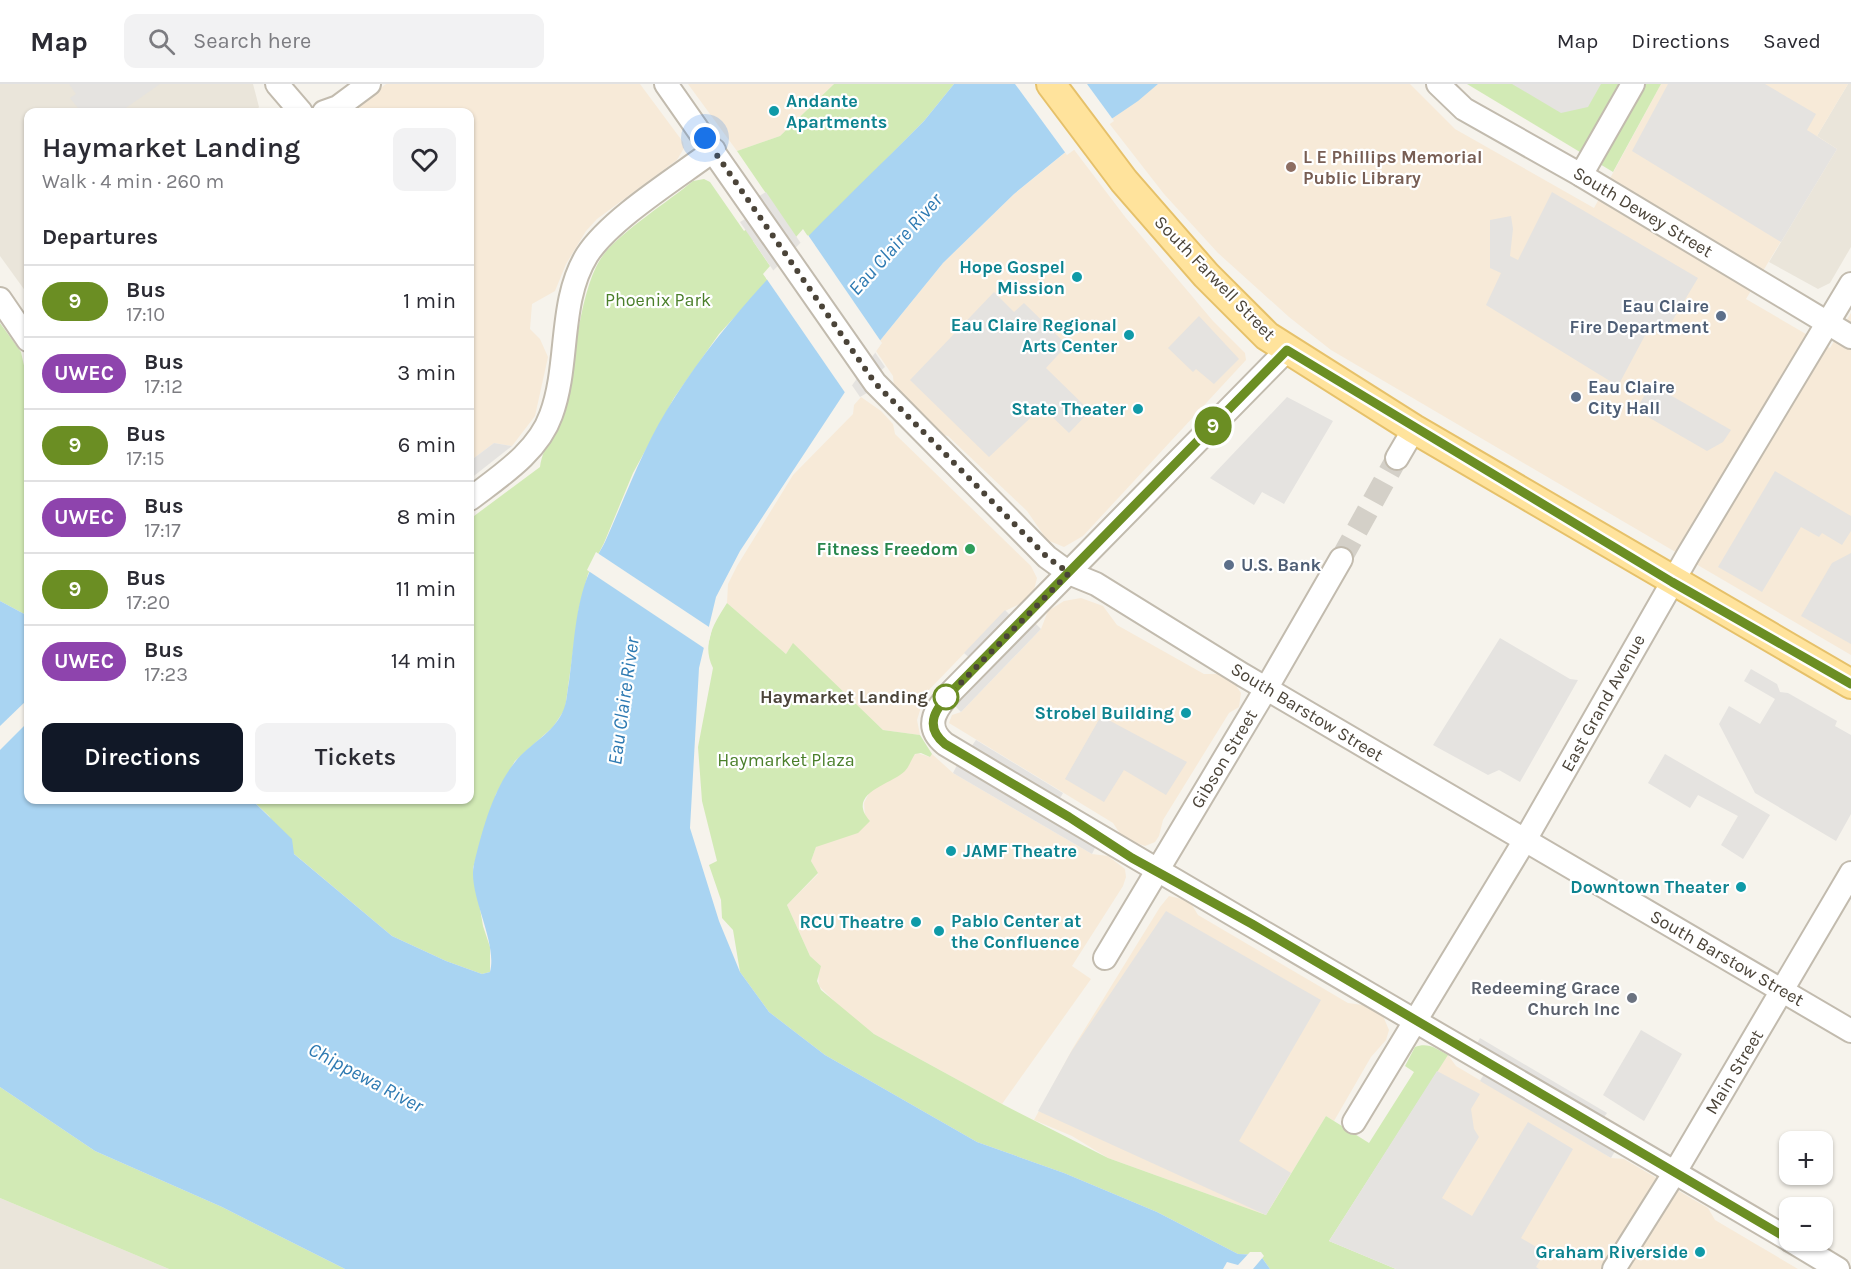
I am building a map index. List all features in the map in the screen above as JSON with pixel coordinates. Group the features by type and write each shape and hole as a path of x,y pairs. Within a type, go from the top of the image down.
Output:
{"main road":[{"name":"South Farwell Street","path":"1051,84 1104,155 1206,275 1267,336 1414,429 1672,582 1851,684"}],"street":[{"path":"277,84 298,108"},
{"path":"335,108 369,84"},
{"name":"South Barstow Street","path":"666,84 875,383 1047,557 1069,573 1096,584 1266,689 1851,1031"},
{"name":"South Dewey Street","path":"1438,84 1464,109 1581,175 1851,337"},
{"path":"1581,175 1633,84"},
{"path":"474,496 513,466 537,440 551,416 558,388 574,287 588,254 618,222 714,150"},
{"name":"East Grand Avenue","path":"1354,1122 1525,840 1672,582 1851,284"},
{"path":"0,299 24,334"},
{"path":"1287,350 940,704 932,723 933,730 945,744 1156,870 1779,1233"},
{"path":"1397,458 1414,429"},
{"name":"Gibson Street","path":"1105,958 1341,559"},
{"name":"Main Street","path":"1614,1269 1675,1172 1851,873"},
{"path":"1808,1251 1838,1269"}],"shaded area":[{"path":"0,84 253,84 258,108 24,108 24,289 0,256"},
{"path":"69,84 160,84 126,108 78,108 70,98 76,94"},
{"path":"386,84 640,84 683,142 684,148 677,160 597,219 586,231 566,264 555,291 532,304 530,329 540,339 548,357 535,416 512,446 494,443 474,458 474,108 354,108"},
{"path":"688,84 834,84 780,136 737,151"},
{"path":"1158,84 1410,84 1455,129 1594,208 1661,84 1848,84 1817,136 1837,149 1746,299 1830,348 1851,313 1851,655 1331,350 1289,317 1218,253 1164,194 1108,122"},
{"path":"1512,84 1601,84 1588,107 1561,113"},
{"path":"1668,84 1765,84 1816,114 1807,130 1837,149 1781,242 1632,151"},
{"path":"1848,84 1851,84 1851,247 1830,283 1818,289 1769,262 1837,149 1817,136"},
{"path":"1072,147 1126,218 1213,321 1245,353 1246,360 1083,536 1064,547 1047,540 1027,511 948,436 936,433 894,388 893,376 874,348 943,263 1014,194"},
{"path":"766,192 885,367 879,372 759,196"},
{"path":"1552,192 1698,278 1665,333 1650,326 1618,386 1486,305 1501,273 1490,268 1490,220 1511,216 1513,229 1510,256 1518,260"},
{"path":"747,218 867,393 860,397 740,222"},
{"path":"994,292 1014,312 1024,303 1067,345 1046,368 1090,411 1069,433 1042,407 989,457 910,380"},
{"path":"1199,316 1239,359 1214,384 1196,369 1193,372 1168,348"},
{"path":"1651,384 1731,430 1723,442 1707,451 1636,410"},
{"path":"861,397 881,411 893,424 895,434 1031,566 1037,578 1028,600 1005,611 925,694 917,720 920,735 883,730 793,644 786,654 727,603 728,584 737,566 793,475 853,414 854,405"},
{"path":"1287,397 1333,421 1284,504 1262,492 1254,505 1210,478"},
{"path":"494,443 512,446 474,476 474,458"},
{"path":"1775,471 1851,516 1851,531 1842,545 1822,533 1819,537 1801,527 1762,592 1718,567"},
{"path":"1851,553 1851,644 1801,616 1832,563"},
{"path":"1081,598 1103,606 1117,625 1204,674 1217,674 1235,684 1241,693 1239,707 1229,713 1163,820 1159,836 1155,842 1145,846 1123,838 1113,823 949,723 952,715 961,712 1041,629 1048,611 1064,601"},
{"path":"1005,610 1013,618 972,660 964,653"},
{"path":"1034,622 1041,629 961,712 954,705"},
{"path":"1500,638 1570,679 1578,680 1520,782 1499,770 1488,775 1433,745"},
{"path":"1751,669 1777,684 1780,692 1788,693 1837,721 1835,726 1851,735 1851,814 1836,841 1755,793 1719,724 1729,706 1760,724 1775,699 1744,681"},
{"path":"1101,716 1187,762 1166,795 1124,770 1104,802 1065,779"},
{"path":"976,740 1063,793 1059,800 971,747"},
{"name":"Pablo Center at the Confluence","path":"917,753 930,757 932,754 953,773 1092,854 1108,856 1125,869 1126,877 1123,886 1072,966 1091,979 1002,1104 874,1034 841,1008 819,986 818,972 821,966 810,956 787,905 818,874 811,861 816,847 865,816 864,803 870,791"},
{"path":"1665,754 1770,815 1743,859 1721,845 1738,816 1698,795 1690,808 1648,783"},
{"path":"957,765 1096,846 1092,854 953,773"},
{"path":"1169,896 1182,899 1192,905 1198,915 1348,1003 1370,1006 1383,1016 1389,1030 1386,1040 1371,1057 1334,1121 1326,1116 1266,1215 1108,1158 1072,1136 1034,1120 1073,1048"},
{"path":"1166,911 1321,1000 1239,1141 1291,1173 1266,1215 1038,1111 1071,1052"},
{"path":"1641,1030 1682,1054 1644,1121 1603,1095"},
{"path":"1480,1038 1607,1113 1602,1120 1476,1045"},
{"path":"1448,1055 1456,1066 1611,1158 1624,1159 1708,1208 1715,1220 1798,1269 1396,1269 1437,1071"},
{"path":"1437,1071 1480,1094 1471,1109 1474,1129 1479,1137 1442,1198 1472,1216 1528,1122 1573,1149 1521,1238 1545,1252 1536,1267 1539,1269 1396,1269 1329,1241"},
{"path":"1484,1074 1615,1151 1611,1158 1480,1081"},
{"path":"0,1198 169,1269 0,1269"}],"green space":[{"name":"Phoenix Park","path":"834,84 954,84 924,121 809,238 803,229 796,237 783,219 753,241 770,266 763,274 768,281 719,334 674,398 633,473 604,543 588,574 579,608 565,709 553,727 515,761 496,794 473,868 483,926 490,947 490,972 482,974 446,961 392,936 293,853 269,816 256,804 474,804 474,516 540,467 544,451 563,412 589,284 604,254 646,216 693,181 704,179 710,182 744,231 776,208 737,151 780,136"},
{"path":"1467,84 1661,84 1613,172"},
{"path":"0,323 21,352 24,366 24,614 0,601"},
{"name":"Haymarket Plaza","path":"727,603 786,654 793,643 883,730 920,735 932,754 930,757 921,753 915,754 905,771 866,797 863,803 864,811 870,821 858,833 816,847 811,861 818,873 787,905 810,956 821,966 817,981 821,990 874,1034 1002,1104 1108,1158 1266,1215 1326,1116 1369,1143 1414,1072 1405,1066 1415,1047 1424,1045 1436,1049 1448,1055 1329,1241 1396,1269 1270,1269 1260,1255 1238,1254 1157,1212 1064,1173 977,1142 825,1055 769,1012 740,972 733,930 722,918 721,900 709,865 717,861 702,801 698,747 713,668 708,651 709,642 714,626"},
{"path":"0,1087 95,1151 222,1207 345,1269 169,1269 0,1198"}],"water":[{"path":"954,84 1158,84 1138,101 1079,141 1014,194 943,263 874,348 740,551 716,597 699,668 690,828 719,921 740,972 769,1012 825,1055 977,1142 1064,1173 1157,1212 1238,1254 1260,1255 1270,1269 345,1269 222,1207 95,1151 0,1087 0,601 24,614 24,804 256,804 292,839 294,854 392,936 446,961 482,974 490,972 490,947 473,876 485,824 494,797 507,773 521,755 553,726 563,711 584,586 654,432 701,359 730,322 792,253 924,121"}],"pier":[{"path":"1015,84 1087,84 1114,121 1067,155"},
{"path":"808,235 882,343 846,394 766,278"},
{"path":"596,552 712,629 707,650 587,570"},
{"path":"24,703 24,726 0,750 0,726"},
{"path":"1250,1252 1261,1252 1264,1256 1253,1269 1223,1269 1227,1262 1238,1265"}],"tunnel":[{"path":"1341,559 1397,458"}],"bus line":[{"name":"9","path":"1779,1234 1252,924 1132,858 1069,817 945,744 937,737 932,723 940,704 953,690 1287,350 1414,429 1672,582 1851,684"}],"place":[{"name":"Andante Apartments","path":"774,111"},
{"name":"L E Phillips Memorial Public Library","path":"1291,167"},
{"name":"Hope Gospel Mission","path":"1077,277"},
{"name":"Eau Claire Fire Department","path":"1721,316"},
{"name":"Eau Claire Regional Arts Center","path":"1129,335"},
{"name":"Eau Claire City Hall","path":"1576,397"},
{"name":"State Theater","path":"1138,409"},
{"name":"Fitness Freedom","path":"970,549"},
{"name":"U.S. Bank","path":"1229,565"},
{"name":"Haymarket Landing","path":"946,697"},
{"name":"Strobel Building","path":"1186,713"},
{"name":"JAMF Theatre","path":"951,851"},
{"name":"Downtown Theater","path":"1741,887"},
{"name":"RCU Theatre","path":"916,922"},
{"name":"Pablo Center at the Confluence","path":"939,931"},
{"name":"Redeeming Grace Church Inc","path":"1632,998"},
{"name":"Graham Riverside","path":"1700,1252"}],"route":[{"path":"705,138 875,383 1047,557 1069,573 940,704 946,697"}],"water label":[{"name":"Eau Claire River","path":"895,244"},
{"name":"Eau Claire River","path":"623,701"},
{"name":"Chippewa River","path":"366,1077"}]}
